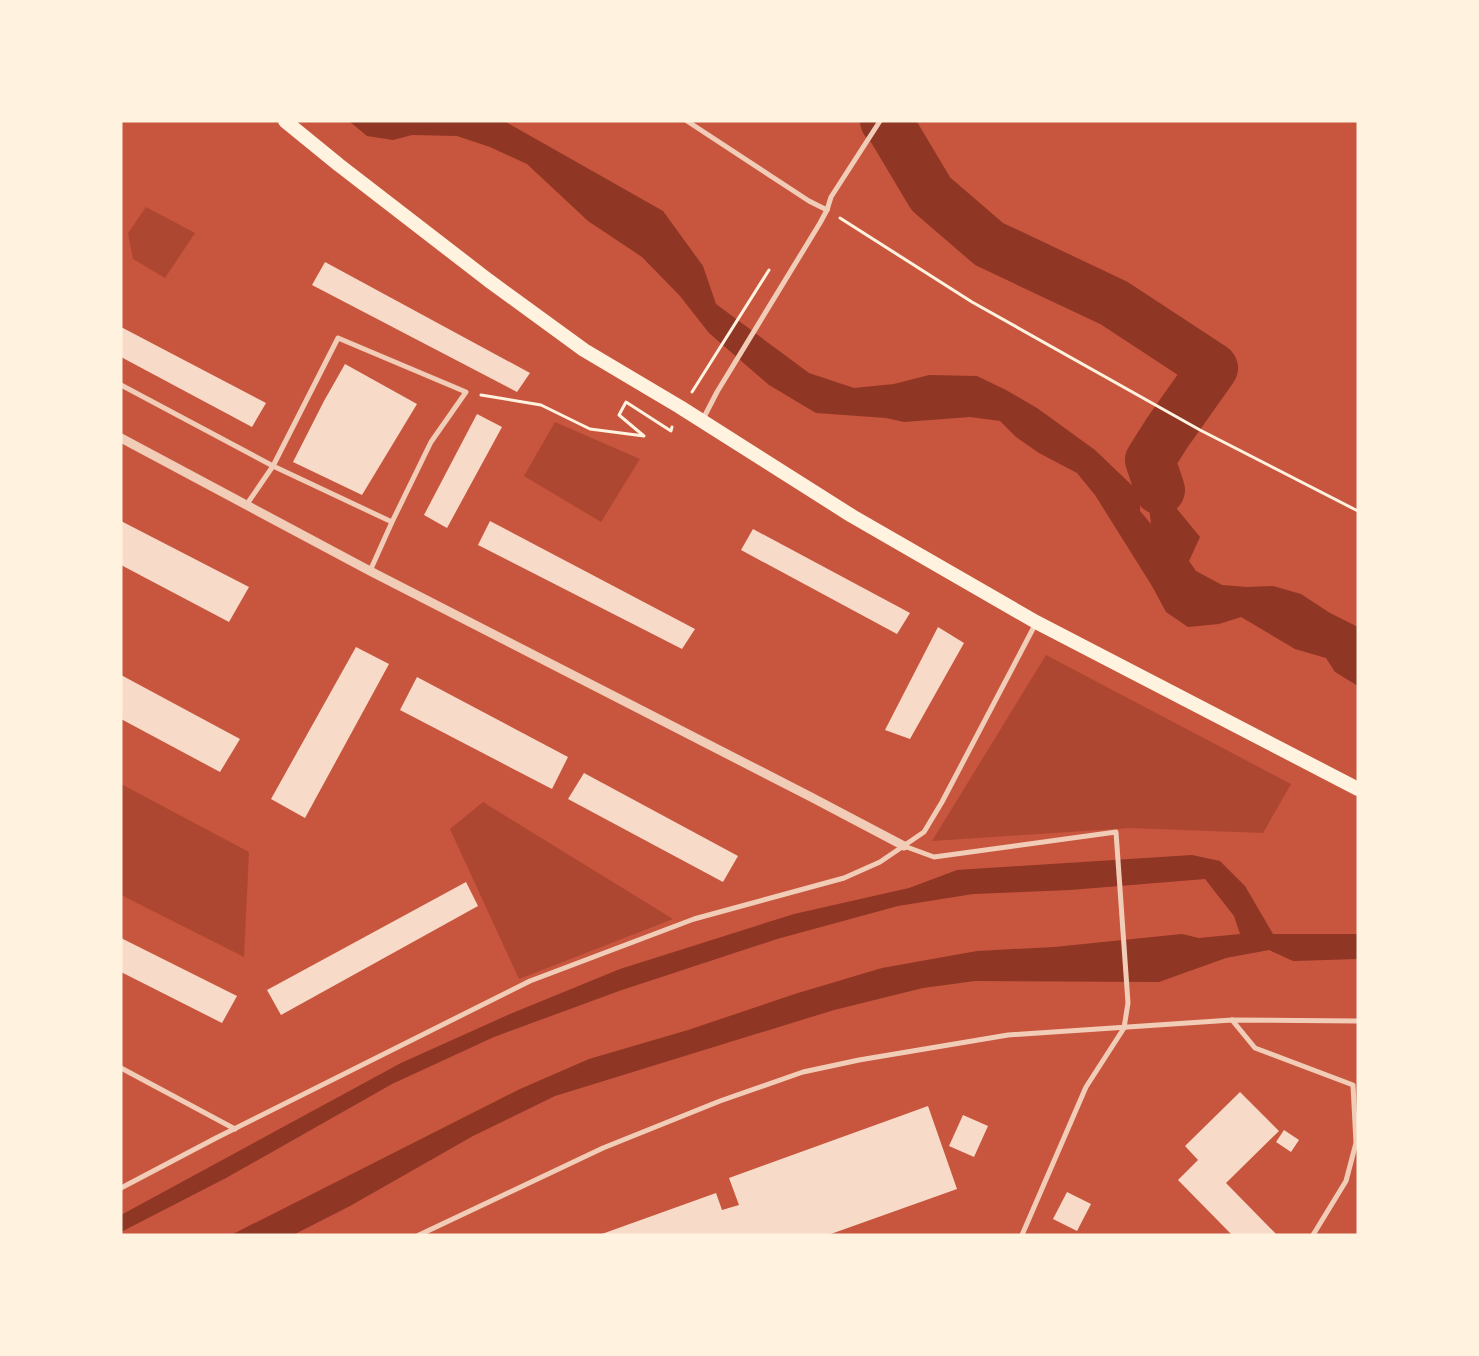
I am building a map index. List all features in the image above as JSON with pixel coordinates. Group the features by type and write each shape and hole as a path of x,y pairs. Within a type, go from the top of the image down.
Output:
{"highway":[{"path":"285,121 473,268 584,350 680,407 852,516 1036,622 1358,789"}],"street":[{"path":"686,121 809,201 827,210"},
{"path":"702,422 717,392 820,224 831,197 880,121"},
{"path":"248,504 273,466 338,338 466,392 431,442 370,571"},
{"path":"121,386 273,466 392,522"},
{"path":"121,438 248,504 370,571 904,846 934,857 1116,832 1128,1003 1124,1028 1086,1087 1022,1235"},
{"path":"121,1188 530,981 694,919 844,878 880,862 924,832 942,802 1036,622"},
{"path":"1232,1020 1255,1048 1353,1085 1356,1143 1346,1181 1313,1235"},
{"path":"419,1235 603,1148 720,1101 802,1072 860,1060 1008,1035 1232,1020 1358,1021"},
{"path":"121,1068 235,1129"}],"path":[{"path":"827,210 981,307 1200,430 1358,511"},
{"path":"466,392 541,405 590,429 644,436 619,415 626,402 671,431 680,407 698,384 772,266"}],"shaded area":[{"path":"349,121 504,121 663,211 703,266 716,304 809,373 854,388 894,384 929,375 977,376 1037,408 1095,450 1141,494 1140,511 1151,524 1149,506 1138,463 1163,425 1177,432 1159,460 1168,498 1200,537 1189,561 1196,571 1222,585 1247,587 1273,586 1301,594 1330,613 1358,627 1358,686 1335,672 1326,658 1295,649 1241,617 1219,624 1188,627 1166,612 1152,586 1095,495 1077,473 1039,453 1016,437 1000,421 970,417 904,422 886,418 816,413 769,385 709,333 680,296 642,257 588,221 527,164 490,147 457,136 412,135 393,140 367,136"},
{"path":"146,207 195,233 165,278 133,259 128,233"},
{"path":"555,422 640,459 601,522 524,476"},
{"path":"1046,655 1291,784 1263,833 1130,828 932,841"},
{"path":"121,784 249,852 244,957 121,895"},
{"path":"483,802 673,919 519,979 450,829"},
{"path":"1192,855 1220,861 1245,886 1273,934 1358,934 1358,959 1293,961 1269,950 1226,958 1159,982 975,981 923,988 834,1010 555,1096 473,1136 350,1206 293,1235 231,1235 520,1089 589,1059 688,1030 798,993 882,968 977,951 1054,947 1182,934 1199,938 1240,934 1234,916 1205,879 1070,890 973,894 898,906 777,939 619,991 494,1037 392,1084 226,1178 121,1232 121,1215 401,1063 510,1014 620,969 794,914 909,888 957,870"}],"building":[{"path":"325,262 530,373 517,392 312,285"},
{"path":"121,327 266,403 252,427 121,357"},
{"path":"345,364 417,404 362,495 293,462"},
{"path":"477,414 502,427 447,528 424,515"},
{"path":"121,521 249,587 229,622 121,565"},
{"path":"490,521 695,629 682,649 478,545"},
{"path":"753,529 910,613 897,634 741,550"},
{"path":"938,627 964,643 910,739 885,730"},
{"path":"356,647 389,664 305,818 271,799"},
{"path":"121,675 240,739 220,772 121,719"},
{"path":"417,677 568,757 552,789 400,710"},
{"path":"584,773 738,856 723,882 568,799"},
{"path":"466,882 478,906 281,1015 267,990"},
{"path":"121,938 237,996 222,1023 121,972"},
{"path":"1240,1092 1279,1131 1226,1183 1277,1235 1232,1235 1178,1180 1198,1160 1185,1146"},
{"path":"928,1106 957,1189 828,1235 599,1235 716,1193 722,1210 739,1205 729,1178"},
{"path":"963,1115 988,1126 974,1157 949,1146"},
{"path":"1284,1130 1299,1140 1291,1152 1276,1142"},
{"path":"1067,1192 1091,1204 1077,1231 1053,1219"}],"waterway":[{"path":"885,121 891,127 931,194 989,244 1114,303 1213,368 1150,460 1160,490"}]}
